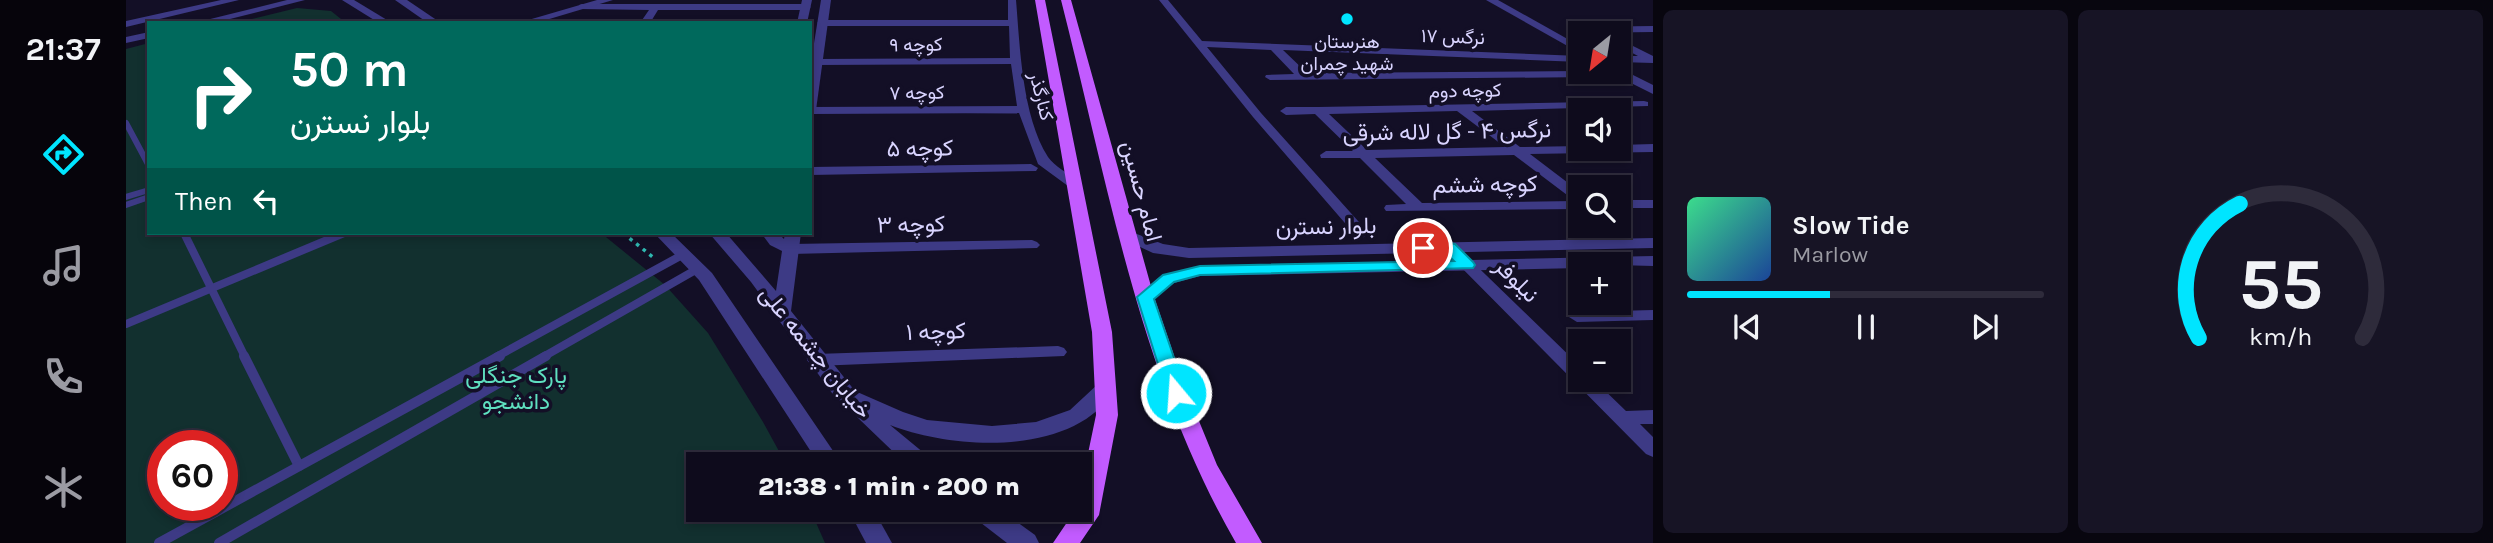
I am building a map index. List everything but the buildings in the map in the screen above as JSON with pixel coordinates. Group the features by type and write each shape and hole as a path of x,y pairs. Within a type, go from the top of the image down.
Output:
{"main road":[{"path":"1040,0 1102,332 1107,415 1087,515 1066,543"},
{"name":"امام حسین","path":"1066,0 1145,297 1184,417 1234,519 1250,543"}],"street":[{"path":"126,24 234,0"},
{"path":"253,10 264,5 264,0"},
{"path":"207,21 300,0"},
{"path":"347,0 384,21"},
{"path":"400,0 433,21"},
{"path":"530,21 608,0"},
{"path":"812,96 825,0"},
{"name":"کنارگذر","path":"1012,0 1015,61 1023,108 1043,161 1073,183"},
{"path":"1163,0 1362,234"},
{"path":"1491,0 1568,43"},
{"path":"582,7 806,3 802,21"},
{"path":"646,21 655,7"},
{"path":"822,23 1014,23"},
{"path":"1631,30 1653,29"},
{"path":"126,40 147,35"},
{"name":"نرگس ۱۷","path":"1198,44 1568,58"},
{"path":"1274,47 1304,77"},
{"path":"1631,48 1653,59"},
{"path":"1388,51 1423,76"},
{"path":"1494,55 1526,75"},
{"path":"1631,59 1653,59"},
{"name":"کوچه ۹","path":"817,62 1015,61"},
{"path":"1270,77 1568,74"},
{"path":"1631,78 1653,90"},
{"name":"کوچه دوم","path":"1286,111 1644,104"},
{"path":"1459,107 1568,189"},
{"name":"کوچه ۷","path":"812,110 1023,108"},
{"path":"1318,110 1419,208"},
{"path":"1631,147 1653,161"},
{"name":"نرگس ۴ - گل لاله شرقی","path":"1326,155 1653,148"},
{"name":"کوچه ۵","path":"812,171 1031,168"},
{"path":"1631,204 1653,204"},
{"name":"کوچه ششم","path":"1391,208 1568,205"},
{"name":"خیابان چشمه علی","path":"664,235 699,268 823,452"},
{"name":"خیابان چشمه علی","path":"719,235 750,268 816,360 873,423 908,452"},
{"path":"771,235 776,241 792,241 782,310"},
{"name":"بلوار نسترن","path":"1129,236 1160,249 1189,253 1653,243"},
{"name":"کوچه ۳","path":"792,241 1031,245"},
{"name":"نیلوفر","path":"1449,247 1568,365"},
{"name":"بلوار نسترن","path":"1145,297 1168,279 1200,271 1653,261"},
{"path":"1577,317 1653,315"},
{"name":"کوچه ۱","path":"816,360 1058,352"},
{"path":"845,392 911,424 981,434 1045,428 1075,418 1105,389"},
{"name":"نیلوفر","path":"1595,392 1653,449"},
{"path":"1621,418 1653,417"},
{"path":"867,522 879,543"},
{"path":"998,522 1026,543"}],"lane":[{"path":"126,123 147,162"},
{"path":"126,197 147,191"},
{"path":"126,205 147,198"},
{"path":"185,235 299,466"},
{"path":"126,324 339,235"},
{"path":"159,543 684,254"},
{"path":"219,543 699,268"}],"green space":[{"path":"297,8 331,11 344,21 243,21"},
{"name":"پارک جنگلی دانشجو","path":"147,44 147,235 603,235 665,285 708,333 779,452 686,452 686,522 816,522 825,543 126,543 126,49"}],"place":[{"name":"هنرستان شهید چمران","path":"1347,19"}],"route":[{"path":"1176,393 1145,297 1168,279 1200,271 1467,265 1449,247 1423,248"}]}
